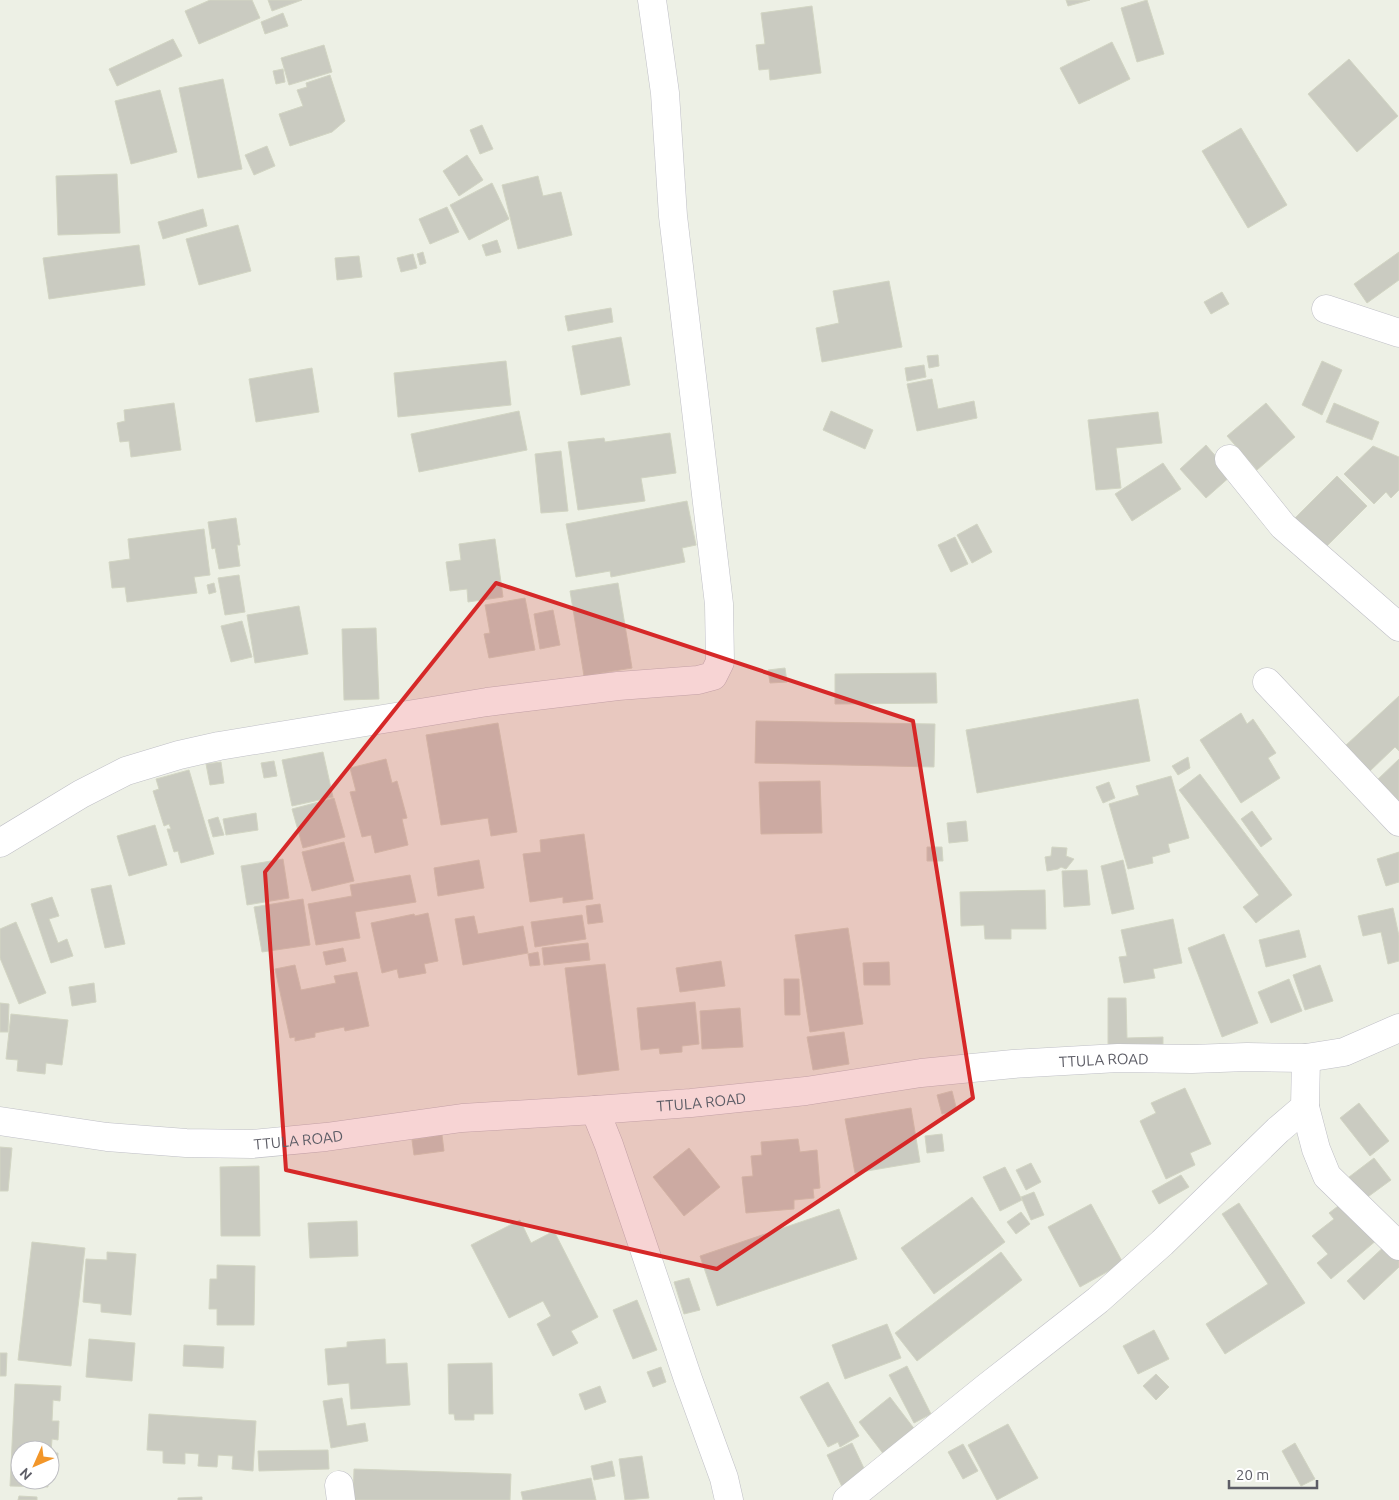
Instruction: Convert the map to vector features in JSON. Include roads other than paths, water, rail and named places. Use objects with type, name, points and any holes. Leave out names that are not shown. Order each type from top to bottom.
[{"type":"street","points":[[0,843],[81,794],[126,771],[220,746],[487,702],[618,686],[698,680],[712,676],[720,662],[719,604],[673,216],[665,94],[652,0]]},
{"type":"street","points":[[1326,309],[1399,333]]},
{"type":"street","points":[[1229,459],[1283,526],[1399,627]]},
{"type":"street","points":[[1267,682],[1399,822]]},
{"type":"street","name":"TTULA ROAD","points":[[0,1121],[107,1137],[186,1143],[252,1144],[326,1138],[462,1118],[691,1103],[806,1091],[921,1073],[1014,1064],[1118,1058],[1306,1058],[1344,1052],[1399,1028]]},
{"type":"street","points":[[1306,1058],[1305,1107],[1316,1149],[1327,1176],[1399,1246]]},
{"type":"street","points":[[847,1500],[1098,1300],[1162,1243],[1278,1130],[1305,1107]]},
{"type":"street","points":[[595,1110],[609,1145],[724,1478],[728,1500]]}]
